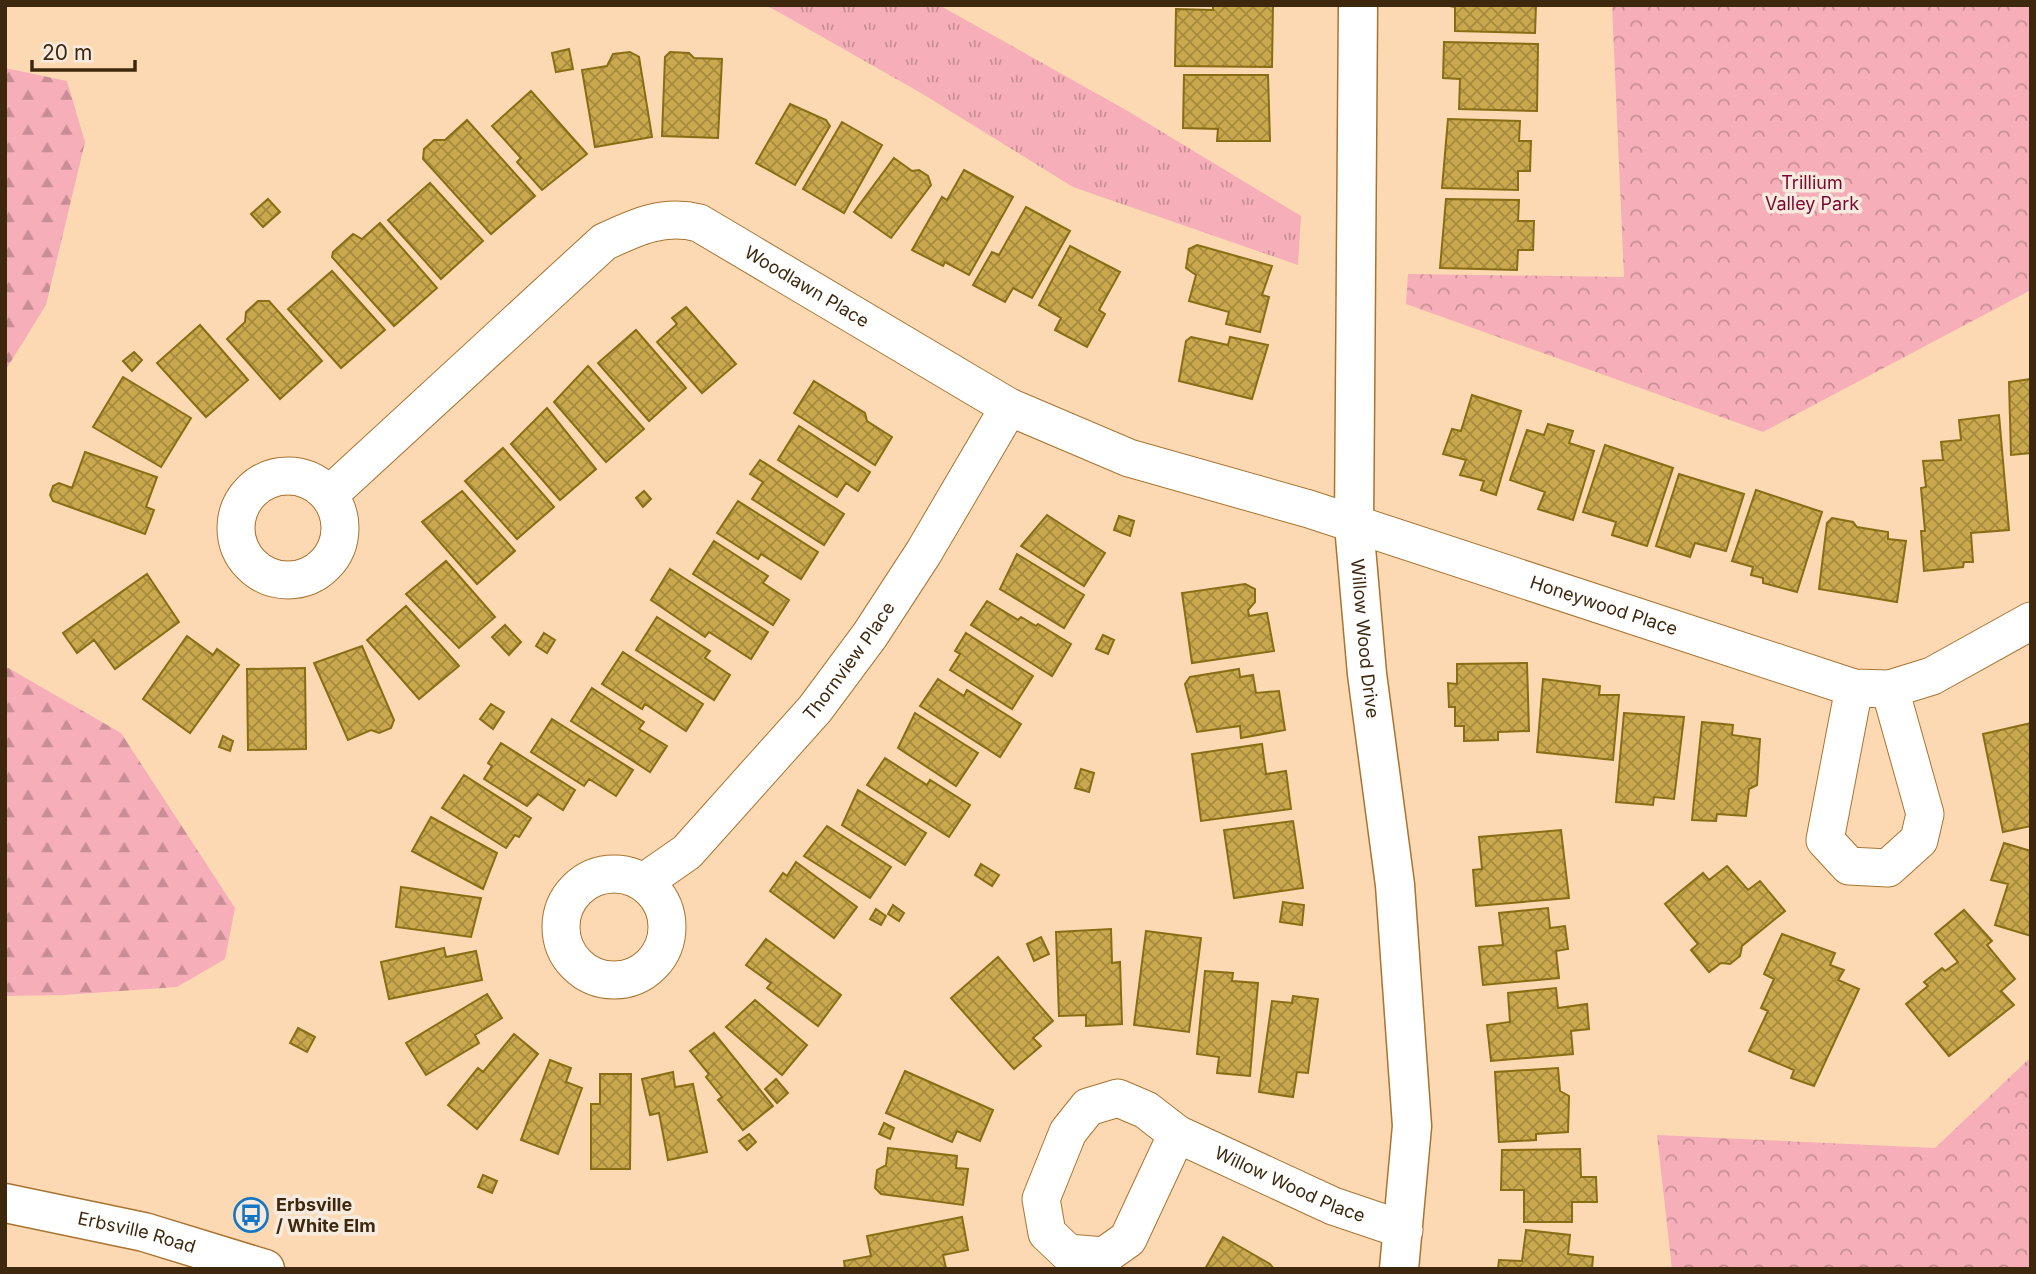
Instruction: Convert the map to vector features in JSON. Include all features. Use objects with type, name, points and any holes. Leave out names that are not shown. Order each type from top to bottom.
[{"type":"street","name":"Willow Wood Drive","points":[[1358,5],[1354,525],[1367,674],[1395,885],[1412,1126],[1399,1269]]},
{"type":"street","name":"Woodlawn Place","points":[[329,495],[604,242],[643,223],[679,218],[699,223],[1009,407],[1129,458],[1289,503],[1354,525]]},
{"type":"street","name":"Thornview Place","points":[[644,882],[687,852],[815,709],[870,635],[918,562],[1009,407]]},
{"type":"street","name":"Honeywood Place","points":[[1354,525],[1854,688],[1890,689],[1933,676],[2031,621]]},
{"type":"street","points":[[1854,688],[1825,840],[1849,866],[1888,868],[1919,840],[1925,814],[1890,689]]},
{"type":"street","name":"Willow Wood Place","points":[[1177,1134],[1334,1206],[1404,1230]]},
{"type":"street","name":"Erbsville Road","points":[[5,1203],[144,1232],[227,1263],[265,1269]]},
{"type":"green space","points":[[766,5],[939,5],[1126,110],[1301,216],[1298,265],[1073,187],[921,93]]},
{"type":"green space","name":"Trillium Valley Park","points":[[1612,5],[2031,5],[2031,290],[1763,432],[1406,304],[1408,274],[1624,277]]},
{"type":"green space","points":[[5,68],[67,81],[85,142],[46,305],[5,371]]},
{"type":"green space","points":[[5,666],[121,733],[235,908],[225,959],[177,987],[5,996]]},
{"type":"green space","points":[[2031,1057],[2031,1269],[1672,1269],[1657,1135],[1935,1148]]},
{"type":"building","points":[[1213,5],[1273,5],[1272,67],[1175,66],[1176,9],[1213,10]]},
{"type":"building","points":[[1444,5],[1536,5],[1535,33],[1455,31],[1455,7]]},
{"type":"building","points":[[1444,42],[1538,44],[1537,111],[1459,109],[1460,79],[1443,78]]},
{"type":"building","points":[[569,49],[573,69],[556,72],[552,53]]},
{"type":"building","points":[[630,52],[639,57],[652,137],[595,147],[582,70],[607,66],[613,54]]},
{"type":"building","points":[[670,52],[689,53],[694,58],[722,59],[718,138],[662,136],[665,57]]},
{"type":"building","points":[[1184,75],[1268,75],[1270,141],[1217,141],[1218,129],[1183,128]]},
{"type":"building","points":[[531,91],[587,154],[542,190],[517,162],[521,158],[492,126]]},
{"type":"building","points":[[790,104],[826,120],[830,126],[795,185],[756,163]]},
{"type":"building","points":[[1448,119],[1520,121],[1519,141],[1531,141],[1530,171],[1518,171],[1518,190],[1442,188]]},
{"type":"building","points":[[467,120],[535,196],[491,234],[423,159],[424,149],[434,140],[445,140]]},
{"type":"building","points":[[842,122],[882,145],[844,213],[803,189]]},
{"type":"building","points":[[894,158],[912,171],[919,170],[928,176],[931,185],[891,238],[854,212]]},
{"type":"building","points":[[964,170],[1013,197],[969,275],[945,262],[943,266],[912,250],[942,197],[947,200]]},
{"type":"building","points":[[430,183],[483,241],[441,279],[388,220]]},
{"type":"building","points":[[268,199],[280,212],[263,227],[251,214]]},
{"type":"building","points":[[1446,199],[1519,200],[1518,221],[1534,221],[1533,250],[1518,250],[1517,270],[1440,268]]},
{"type":"building","points":[[1026,207],[1070,231],[1032,298],[1013,288],[1005,302],[973,285],[992,252],[999,255]]},
{"type":"building","points":[[380,223],[437,288],[394,326],[332,257],[333,252],[353,234],[362,239]]},
{"type":"building","points":[[1197,245],[1272,266],[1262,295],[1269,297],[1260,332],[1226,324],[1229,312],[1189,301],[1196,275],[1186,268],[1189,249]]},
{"type":"building","points":[[1070,246],[1120,272],[1099,310],[1105,314],[1087,347],[1055,330],[1061,318],[1039,305]]},
{"type":"building","points":[[332,271],[385,330],[341,368],[288,309]]},
{"type":"building","points":[[258,301],[269,301],[322,361],[280,399],[227,339],[245,322],[246,312]]},
{"type":"building","points":[[686,307],[736,364],[702,393],[657,342],[677,324],[672,318]]},
{"type":"building","points":[[200,325],[248,380],[206,417],[157,363]]},
{"type":"building","points":[[636,330],[686,388],[649,421],[598,363]]},
{"type":"building","points":[[1191,337],[1228,345],[1230,337],[1268,345],[1252,399],[1179,381],[1186,341]]},
{"type":"building","points":[[134,352],[142,360],[132,371],[123,361]]},
{"type":"building","points":[[588,366],[644,429],[606,462],[554,402]]},
{"type":"building","points":[[123,377],[191,418],[161,467],[93,427]]},
{"type":"building","points":[[2031,379],[2031,453],[2011,455],[2009,382]]},
{"type":"building","points":[[814,381],[865,413],[867,421],[892,437],[875,465],[794,413]]},
{"type":"building","points":[[1472,395],[1521,411],[1496,495],[1481,490],[1484,481],[1460,475],[1466,460],[1443,454],[1452,429],[1461,431]]},
{"type":"building","points":[[547,408],[596,469],[560,500],[511,444]]},
{"type":"building","points":[[1999,415],[2009,530],[1971,533],[1973,562],[1964,562],[1963,567],[1924,571],[1921,531],[1925,531],[1921,488],[1926,487],[1923,461],[1943,460],[1941,442],[1961,440],[1959,420]]},
{"type":"building","points":[[1548,424],[1573,431],[1569,443],[1594,451],[1573,520],[1538,509],[1545,492],[1510,480],[1527,430],[1544,435]]},
{"type":"building","points":[[799,426],[870,472],[858,491],[846,483],[837,497],[778,460]]},
{"type":"building","points":[[1605,445],[1673,468],[1647,546],[1612,535],[1616,522],[1583,512]]},
{"type":"building","points":[[503,448],[554,507],[517,539],[465,481]]},
{"type":"building","points":[[85,452],[157,477],[146,507],[154,510],[145,534],[53,501],[50,495],[53,486],[59,483],[72,488]]},
{"type":"building","points":[[760,460],[844,514],[824,545],[752,499],[763,482],[750,474]]},
{"type":"building","points":[[1679,474],[1744,494],[1726,551],[1695,543],[1690,557],[1656,546]]},
{"type":"building","points":[[1756,490],[1822,512],[1797,592],[1763,583],[1763,578],[1751,575],[1753,567],[1732,561]]},
{"type":"building","points":[[462,491],[515,551],[477,584],[422,522]]},
{"type":"building","points":[[644,491],[651,499],[643,507],[636,498]]},
{"type":"building","points":[[738,501],[818,552],[801,579],[761,554],[758,559],[717,533]]},
{"type":"building","points":[[1047,515],[1105,553],[1084,586],[1021,546]]},
{"type":"building","points":[[1119,516],[1134,521],[1130,536],[1114,530]]},
{"type":"building","points":[[1832,518],[1853,522],[1857,527],[1888,532],[1888,539],[1906,541],[1897,602],[1819,589],[1827,523]]},
{"type":"building","points":[[714,541],[768,576],[763,583],[789,600],[773,625],[693,574]]},
{"type":"building","points":[[1017,554],[1084,595],[1064,628],[1000,589]]},
{"type":"building","points":[[446,561],[495,617],[459,648],[406,594]]},
{"type":"building","points":[[670,569],[768,632],[751,659],[709,632],[705,637],[651,600]]},
{"type":"building","points":[[147,574],[179,622],[115,669],[94,640],[77,653],[63,633]]},
{"type":"building","points":[[1245,584],[1255,589],[1255,602],[1248,610],[1249,616],[1267,613],[1274,651],[1192,663],[1182,593]]},
{"type":"building","points":[[987,601],[1018,620],[1021,617],[1036,626],[1038,624],[1071,644],[1052,676],[971,625]]},
{"type":"building","points":[[406,606],[459,666],[419,699],[367,640]]},
{"type":"building","points":[[657,617],[710,651],[705,658],[730,675],[714,700],[636,650]]},
{"type":"building","points":[[505,625],[521,642],[509,655],[492,637]]},
{"type":"building","points":[[544,633],[555,640],[547,653],[536,646]]},
{"type":"building","points":[[966,633],[1033,676],[1012,709],[950,670],[960,654],[955,651]]},
{"type":"building","points":[[1103,635],[1114,640],[1108,654],[1096,649]]},
{"type":"building","points":[[187,636],[213,655],[217,649],[239,665],[190,733],[143,699]]},
{"type":"building","points":[[362,646],[394,720],[391,728],[379,733],[371,730],[348,740],[314,663]]},
{"type":"building","points":[[623,652],[703,704],[686,731],[645,704],[642,709],[602,684]]},
{"type":"building","points":[[1527,663],[1529,731],[1498,732],[1498,740],[1464,741],[1464,726],[1455,726],[1455,707],[1449,707],[1448,683],[1457,684],[1457,664]]},
{"type":"building","points":[[305,668],[306,749],[248,750],[247,669]]},
{"type":"building","points":[[1239,669],[1240,677],[1253,675],[1256,693],[1279,691],[1285,730],[1241,738],[1240,726],[1197,732],[1185,684],[1190,677]]},
{"type":"building","points":[[938,679],[964,696],[967,690],[1021,724],[1000,757],[920,706]]},
{"type":"building","points":[[1543,679],[1600,686],[1599,695],[1619,695],[1613,760],[1537,752]]},
{"type":"building","points":[[592,688],[644,722],[639,729],[667,746],[650,772],[571,721]]},
{"type":"building","points":[[491,704],[504,712],[493,729],[480,719]]},
{"type":"building","points":[[915,713],[978,753],[956,786],[898,748]]},
{"type":"building","points":[[1624,713],[1684,717],[1674,799],[1654,797],[1653,805],[1616,802]]},
{"type":"building","points":[[552,719],[633,770],[616,796],[589,779],[584,786],[531,752]]},
{"type":"building","points":[[1702,722],[1733,725],[1732,735],[1760,739],[1757,785],[1749,789],[1746,816],[1717,814],[1716,821],[1692,820]]},
{"type":"building","points":[[2031,723],[2031,826],[2003,832],[1983,734]]},
{"type":"building","points":[[223,736],[233,741],[230,751],[219,747]]},
{"type":"building","points":[[501,743],[575,790],[563,810],[538,794],[527,806],[484,779],[492,766],[488,763]]},
{"type":"building","points":[[1262,744],[1266,774],[1286,771],[1291,809],[1201,821],[1192,754]]},
{"type":"building","points":[[885,758],[927,785],[930,780],[970,805],[949,837],[867,785]]},
{"type":"building","points":[[1081,769],[1094,773],[1089,792],[1075,788]]},
{"type":"building","points":[[464,775],[531,818],[519,837],[515,835],[506,848],[442,808]]},
{"type":"building","points":[[858,790],[926,833],[905,865],[842,825]]},
{"type":"building","points":[[431,817],[497,853],[483,889],[412,851]]},
{"type":"building","points":[[1293,821],[1303,888],[1234,898],[1224,830]]},
{"type":"building","points":[[827,826],[891,867],[870,898],[804,856]]},
{"type":"building","points":[[1561,830],[1569,898],[1476,906],[1473,870],[1482,869],[1479,837]]},
{"type":"building","points":[[2004,843],[2031,851],[2031,936],[1995,925],[2008,884],[1991,880]]},
{"type":"building","points":[[796,862],[857,907],[834,938],[770,891],[783,873],[787,876]]},
{"type":"building","points":[[981,864],[999,875],[992,886],[975,875]]},
{"type":"building","points":[[1727,866],[1748,890],[1760,881],[1785,911],[1742,946],[1740,956],[1730,964],[1721,963],[1709,972],[1691,950],[1698,944],[1665,904],[1703,873],[1709,880]]},
{"type":"building","points":[[401,887],[481,898],[471,937],[396,927]]},
{"type":"building","points":[[1283,902],[1304,905],[1302,925],[1280,922]]},
{"type":"building","points":[[893,905],[904,913],[899,921],[888,914]]},
{"type":"building","points":[[1548,908],[1550,928],[1565,926],[1568,949],[1556,951],[1559,978],[1483,985],[1479,947],[1503,945],[1499,913]]},
{"type":"building","points":[[876,909],[886,916],[881,925],[870,919]]},
{"type":"building","points":[[1964,910],[1992,941],[1987,945],[2015,979],[2001,991],[2014,1005],[1949,1056],[1906,1004],[1928,986],[1924,982],[1942,968],[1945,971],[1958,962],[1935,934]]},
{"type":"building","points":[[1111,929],[1112,963],[1120,962],[1122,1024],[1086,1026],[1086,1015],[1059,1016],[1056,932]]},
{"type":"building","points":[[1146,931],[1201,938],[1189,1032],[1134,1025]]},
{"type":"building","points":[[1782,934],[1835,953],[1830,965],[1844,970],[1838,980],[1859,989],[1814,1086],[1791,1078],[1794,1070],[1749,1051],[1768,1011],[1761,1008],[1774,979],[1764,974]]},
{"type":"building","points":[[1041,937],[1049,954],[1034,961],[1027,944]]},
{"type":"building","points":[[766,939],[841,995],[818,1026],[767,988],[771,983],[746,965]]},
{"type":"building","points":[[444,948],[446,957],[476,951],[482,980],[389,999],[381,962]]},
{"type":"building","points":[[998,957],[1053,1021],[1033,1038],[1041,1046],[1014,1069],[951,998]]},
{"type":"building","points":[[1205,971],[1233,973],[1232,981],[1258,983],[1250,1076],[1217,1073],[1219,1057],[1197,1054]]},
{"type":"building","points":[[1556,988],[1558,1008],[1587,1004],[1589,1029],[1571,1031],[1573,1054],[1491,1061],[1487,1025],[1510,1022],[1508,993]]},
{"type":"building","points":[[487,994],[502,1018],[475,1035],[479,1043],[426,1075],[406,1043]]},
{"type":"building","points":[[1293,996],[1318,999],[1308,1073],[1297,1072],[1293,1097],[1259,1092],[1272,1001],[1292,1003]]},
{"type":"building","points":[[755,1000],[807,1045],[782,1075],[726,1027]]},
{"type":"building","points":[[298,1028],[315,1037],[307,1052],[290,1043]]},
{"type":"building","points":[[714,1033],[773,1106],[743,1130],[718,1100],[722,1097],[706,1077],[709,1074],[690,1051]]},
{"type":"building","points":[[514,1034],[538,1054],[477,1129],[448,1105],[478,1068],[483,1072]]},
{"type":"building","points":[[550,1060],[571,1068],[566,1082],[582,1088],[558,1154],[521,1140]]},
{"type":"building","points":[[1558,1068],[1560,1091],[1569,1096],[1568,1132],[1536,1134],[1536,1140],[1499,1142],[1495,1072]]},
{"type":"building","points":[[905,1071],[993,1110],[980,1141],[957,1131],[952,1142],[886,1113]]},
{"type":"building","points":[[673,1072],[675,1087],[693,1084],[707,1152],[668,1160],[659,1113],[650,1115],[642,1079]]},
{"type":"building","points":[[600,1074],[631,1074],[630,1169],[591,1169],[591,1104],[600,1104]]},
{"type":"building","points":[[776,1079],[788,1093],[777,1103],[765,1089]]},
{"type":"building","points":[[884,1123],[894,1128],[890,1139],[879,1134]]},
{"type":"building","points":[[749,1134],[756,1142],[747,1150],[739,1141]]},
{"type":"building","points":[[888,1148],[957,1156],[956,1168],[968,1169],[963,1205],[881,1194],[875,1188],[877,1170],[886,1165]]},
{"type":"building","points":[[1580,1149],[1581,1177],[1596,1177],[1597,1202],[1572,1202],[1572,1222],[1524,1222],[1524,1190],[1501,1190],[1502,1150]]},
{"type":"building","points":[[483,1175],[497,1181],[492,1193],[478,1187]]},
{"type":"building","points":[[962,1217],[968,1250],[943,1255],[946,1268],[845,1269],[844,1261],[871,1256],[867,1236]]},
{"type":"building","points":[[1526,1230],[1570,1235],[1568,1254],[1593,1257],[1592,1269],[1498,1269],[1499,1260],[1522,1261]]},
{"type":"building","points":[[1223,1237],[1270,1264],[1274,1269],[1205,1269]]},
{"type":"place","name":"Erbsville / White Elm","points":[[251,1215]]}]
